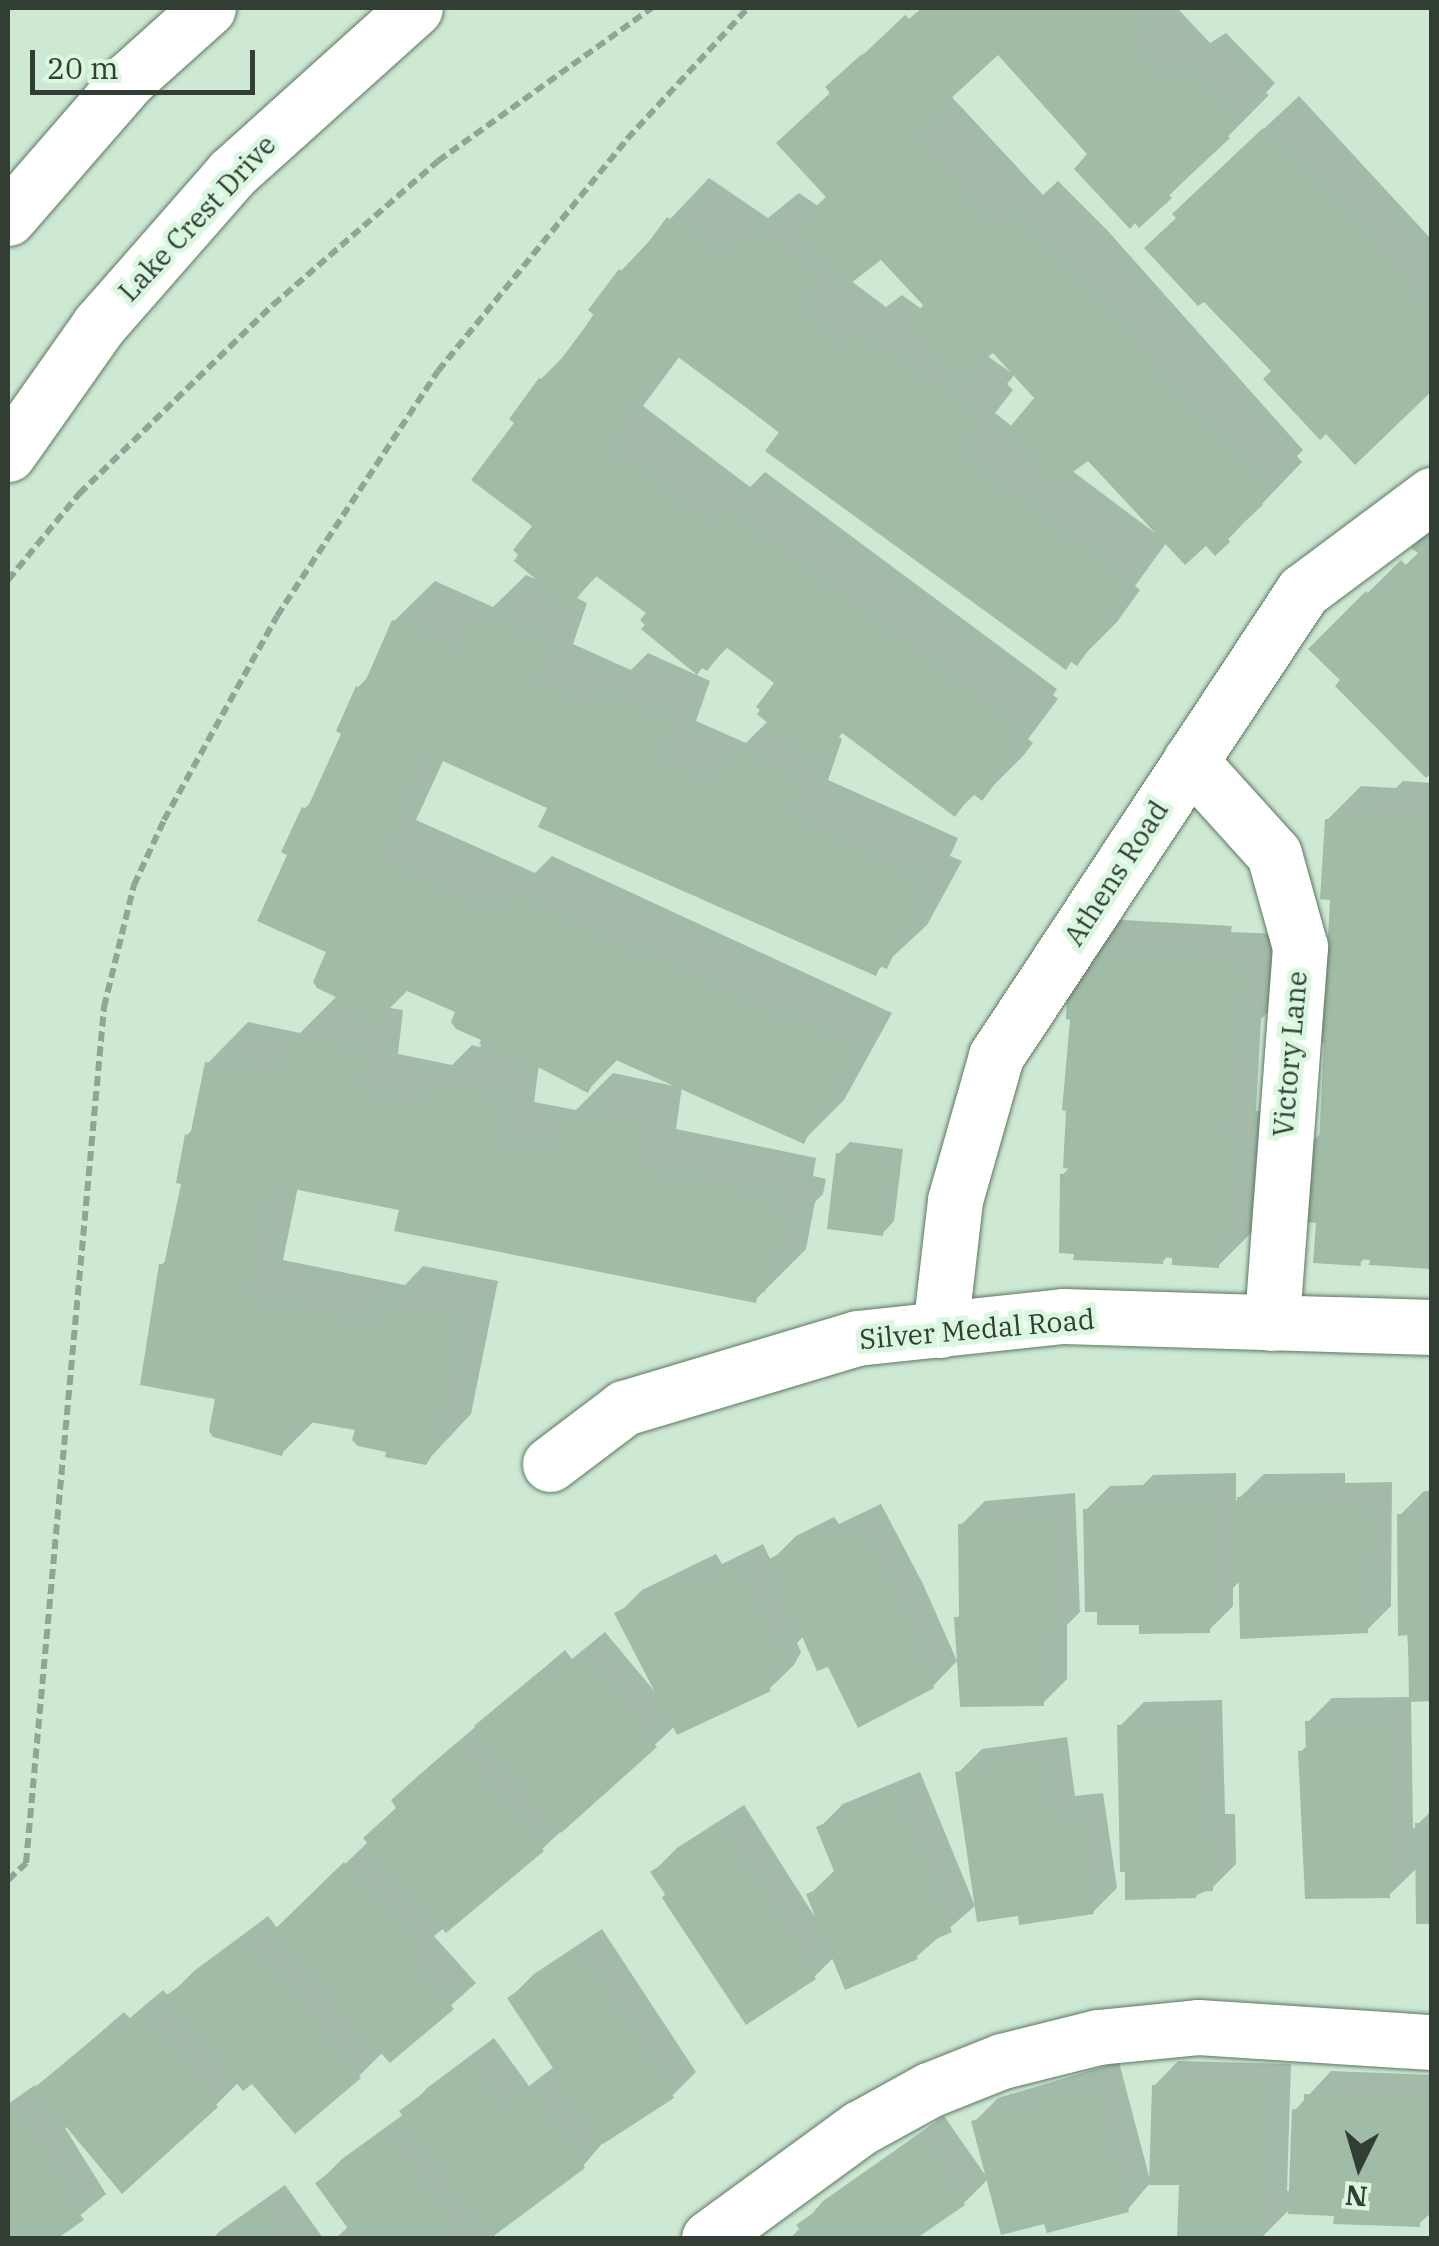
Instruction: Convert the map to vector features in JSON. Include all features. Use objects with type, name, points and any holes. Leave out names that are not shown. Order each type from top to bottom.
[{"type":"street","points":[[8,218],[129,79],[208,8]]},
{"type":"street","name":"Lake Crest Drive","points":[[8,454],[99,325],[232,173],[415,8]]},
{"type":"street","name":"Athens Road","points":[[940,1330],[955,1200],[996,1056],[1304,591],[1432,495]]},
{"type":"street","name":"Victory Lane","points":[[1190,761],[1274,854],[1300,947],[1272,1323]]},
{"type":"street","name":"Silver Medal Road","points":[[550,1464],[624,1408],[857,1338],[1063,1316],[1432,1326]]},
{"type":"street","points":[[709,2238],[860,2128],[929,2090],[1002,2062],[1098,2037],[1198,2027],[1432,2042]]},
{"type":"path","points":[[8,580],[79,494],[274,306],[438,161],[652,8]]},
{"type":"path","points":[[8,1880],[26,1864],[104,1006],[134,885],[164,820],[277,616],[438,371],[627,138],[748,8]]},
{"type":"building","points":[[922,8],[1150,8],[1143,15],[1146,19],[1126,37],[1168,82],[1184,72],[1236,126],[1227,135],[1230,138],[1169,195],[1172,198],[1139,228],[1135,223],[1130,229],[1074,169],[1087,154],[998,55],[910,136],[1001,234],[1016,220],[1067,271],[1264,492],[1258,498],[1263,505],[1227,538],[1230,542],[1215,556],[1206,546],[1185,565],[1088,461],[1056,484],[1010,427],[1034,398],[993,353],[961,378],[912,321],[923,305],[881,260],[847,286],[801,228],[806,223],[802,219],[826,197],[776,143],[830,93],[825,87],[862,54],[867,58]]},
{"type":"building","points":[[1263,128],[1411,289],[1404,295],[1409,300],[1415,293],[1432,310],[1432,391],[1355,465],[1326,434],[1320,440],[1263,379],[1271,371],[1204,302],[1198,306],[1144,248],[1176,218],[1172,214]]},
{"type":"building","points":[[667,217],[729,259],[746,237],[750,241],[756,233],[816,273],[809,283],[813,286],[795,310],[844,347],[860,334],[975,417],[968,426],[974,432],[956,455],[1128,584],[1096,628],[1101,632],[1077,666],[1071,662],[1066,670],[765,451],[779,432],[674,354],[604,448],[709,528],[723,511],[1018,731],[1014,737],[1019,741],[989,781],[994,785],[982,801],[972,793],[955,817],[841,732],[823,757],[819,754],[813,761],[757,714],[760,710],[756,707],[774,683],[726,647],[707,671],[702,668],[697,675],[641,629],[645,625],[640,620],[646,613],[596,576],[569,607],[514,561],[518,555],[513,550],[532,526],[471,480],[514,423],[509,419],[539,378],[545,381],[594,315],[588,310],[619,269],[625,274]]},
{"type":"building","points":[[1432,527],[1432,772],[1426,778],[1335,686],[1340,680],[1308,649],[1366,591],[1372,598],[1418,553],[1411,548]]},
{"type":"building","points":[[483,614],[548,644],[534,685],[591,711],[605,692],[671,722],[657,762],[713,787],[725,761],[730,762],[736,750],[803,780],[789,821],[919,879],[911,897],[924,902],[916,919],[911,916],[887,969],[880,966],[876,976],[538,827],[547,808],[425,753],[377,862],[500,916],[509,896],[847,1048],[853,1055],[835,1094],[828,1091],[804,1144],[607,1056],[588,1093],[522,1059],[521,1063],[479,1044],[481,1040],[456,1029],[451,1022],[455,1012],[398,987],[379,1022],[340,1005],[342,1000],[317,988],[313,982],[326,952],[257,921],[287,855],[281,852],[302,807],[307,809],[341,734],[336,731],[356,686],[362,689],[392,620],[460,651],[472,624],[477,627]]},
{"type":"building","points":[[1366,814],[1432,818],[1432,1269],[1369,1265],[1370,1260],[1360,1259],[1361,1266],[1313,1263],[1316,1223],[1304,1222],[1309,1141],[1319,1142],[1324,1043],[1314,1042],[1317,998],[1325,998],[1330,900],[1320,899],[1325,819],[1366,822]]},
{"type":"building","points":[[1068,952],[1199,958],[1199,965],[1242,967],[1238,1046],[1229,1045],[1223,1143],[1235,1143],[1231,1225],[1220,1224],[1219,1268],[1172,1265],[1172,1258],[1164,1257],[1163,1264],[1073,1260],[1074,1254],[1059,1253],[1060,1174],[1070,1174],[1071,1169],[1063,1168],[1066,1111],[1062,1110],[1070,1020],[1066,1019]]},
{"type":"building","points":[[292,1037],[363,1051],[358,1094],[419,1107],[429,1085],[501,1100],[495,1142],[556,1154],[569,1112],[642,1128],[636,1170],[777,1198],[773,1217],[787,1219],[783,1237],[777,1237],[765,1292],[758,1292],[756,1303],[394,1231],[399,1210],[268,1184],[244,1300],[376,1327],[380,1306],[459,1322],[431,1457],[426,1465],[385,1457],[386,1452],[358,1446],[352,1440],[355,1430],[293,1419],[282,1456],[213,1437],[209,1431],[215,1399],[140,1385],[159,1264],[164,1265],[181,1184],[176,1183],[185,1134],[190,1136],[205,1062],[279,1077]]},
{"type":"building","points":[[836,1153],[892,1161],[883,1236],[827,1229]]},
{"type":"building","points":[[1322,1496],[1322,1506],[1369,1505],[1368,1633],[1240,1639],[1237,1497]]},
{"type":"building","points":[[1213,1497],[1215,1610],[1210,1610],[1210,1633],[1139,1634],[1139,1625],[1097,1625],[1097,1612],[1085,1612],[1083,1509],[1127,1508],[1127,1498]]},
{"type":"building","points":[[1397,1514],[1432,1514],[1432,1701],[1409,1702],[1408,1635],[1398,1636]]},
{"type":"building","points":[[1052,1516],[1057,1638],[1043,1638],[1044,1706],[960,1707],[954,1617],[959,1617],[958,1524]]},
{"type":"building","points":[[856,1527],[900,1608],[934,1688],[858,1728],[828,1667],[817,1671],[769,1559],[810,1539],[814,1547]]},
{"type":"building","points":[[738,1567],[783,1661],[772,1666],[778,1678],[767,1683],[771,1691],[677,1735],[614,1613],[692,1576],[697,1587]]},
{"type":"building","points":[[579,1654],[657,1747],[561,1833],[474,1726],[539,1672],[547,1681]]},
{"type":"building","points":[[1388,1720],[1390,1898],[1305,1899],[1298,1751],[1306,1750],[1305,1721]]},
{"type":"building","points":[[1199,1723],[1202,1837],[1211,1837],[1213,1891],[1197,1892],[1196,1898],[1125,1900],[1125,1872],[1120,1872],[1117,1725]]},
{"type":"building","points":[[455,1744],[544,1851],[446,1933],[363,1838],[396,1808],[391,1800]]},
{"type":"building","points":[[1043,1760],[1052,1819],[1080,1815],[1094,1914],[1019,1925],[1018,1916],[977,1922],[955,1772]]},
{"type":"building","points":[[895,1794],[952,1932],[913,1949],[918,1959],[845,1990],[806,1894],[838,1881],[816,1827]]},
{"type":"building","points":[[1415,1823],[1432,1824],[1432,1924],[1416,1924]]},
{"type":"building","points":[[719,1828],[816,1979],[746,2025],[662,1898],[665,1894],[650,1872]]},
{"type":"building","points":[[344,1862],[421,1953],[411,1961],[454,2009],[390,2063],[336,2004],[339,2002],[276,1928]]},
{"type":"building","points":[[243,1939],[361,2078],[295,2134],[252,2084],[243,2091],[167,1995]]},
{"type":"building","points":[[577,1952],[674,2098],[603,2144],[507,1998]]},
{"type":"building","points":[[138,2012],[218,2107],[122,2194],[34,2088],[99,2034],[105,2041]]},
{"type":"building","points":[[468,2060],[503,2108],[527,2090],[585,2168],[492,2237],[399,2111]]},
{"type":"building","points":[[1095,2085],[1129,2212],[1047,2233],[1044,2224],[1001,2235],[971,2121]]},
{"type":"building","points":[[1152,2085],[1268,2087],[1263,2238],[1177,2237],[1179,2185],[1149,2185]]},
{"type":"building","points":[[1304,2094],[1424,2098],[1420,2227],[1333,2224],[1334,2216],[1288,2214],[1292,2109],[1304,2110]]},
{"type":"building","points":[[10,2107],[74,2198],[71,2202],[84,2220],[58,2238],[8,2238]]},
{"type":"building","points":[[384,2133],[461,2238],[337,2238],[349,2230],[315,2183]]},
{"type":"building","points":[[919,2138],[965,2205],[917,2238],[789,2238],[801,2230],[796,2225]]},
{"type":"building","points":[[260,2207],[282,2238],[216,2238]]}]
